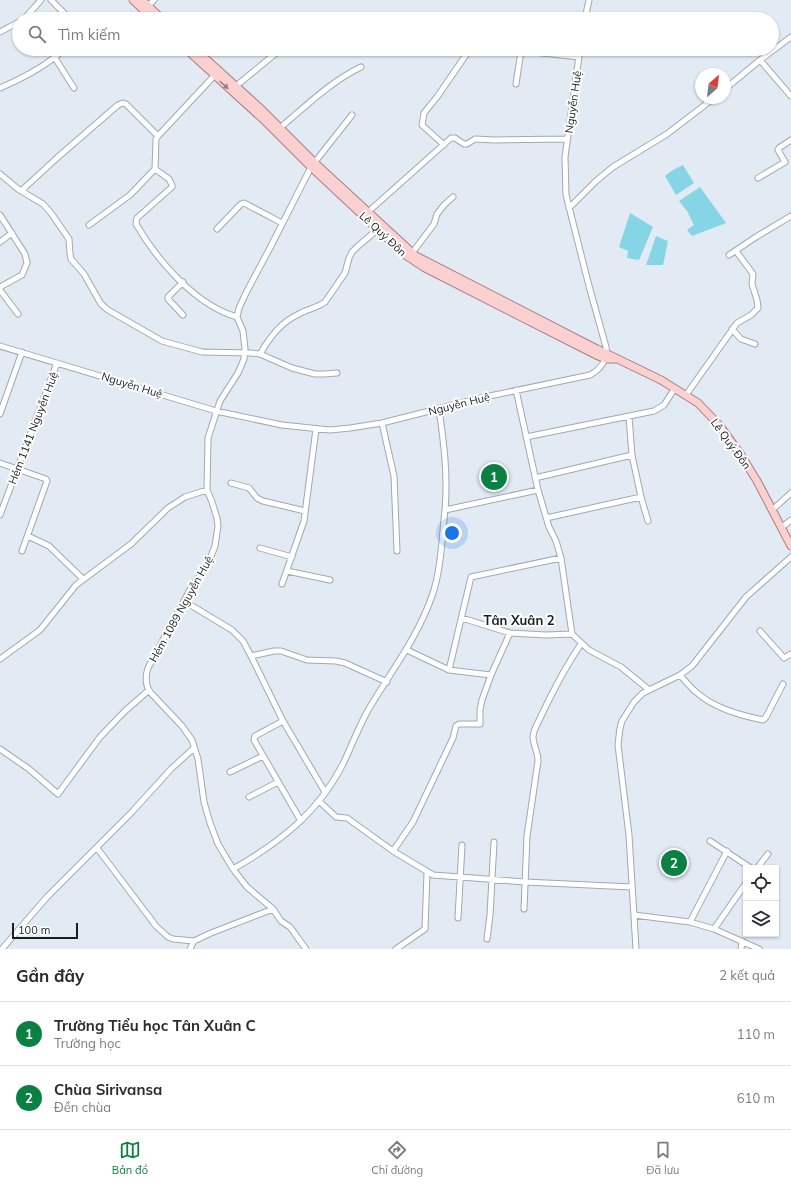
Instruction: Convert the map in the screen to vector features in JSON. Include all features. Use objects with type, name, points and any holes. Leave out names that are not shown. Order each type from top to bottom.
[{"type":"main road","points":[[132,0],[145,12]]},
{"type":"main road","points":[[142,0],[154,12]]},
{"type":"main road","name":"Lê Quý Đôn","points":[[193,56],[412,253],[475,290]]},
{"type":"main road","name":"Lê Quý Đôn","points":[[203,56],[280,128],[313,165],[412,260],[607,357],[619,360],[675,388],[706,410],[720,426],[757,481],[791,546]]},
{"type":"street","points":[[30,12],[41,0]]},
{"type":"street","points":[[51,0],[63,12]]},
{"type":"street","points":[[148,6],[154,0]]},
{"type":"street","points":[[586,12],[589,0]]},
{"type":"street","points":[[0,32],[12,26]]},
{"type":"street","points":[[779,46],[791,37]]},
{"type":"street","points":[[236,86],[272,56]]},
{"type":"street","points":[[444,145],[422,125],[424,113],[465,56]]},
{"type":"street","points":[[516,84],[520,56]]},
{"type":"street","points":[[569,56],[579,57]]},
{"type":"street","points":[[731,84],[765,56]]},
{"type":"street","name":"Nguyễn Huệ","points":[[0,346],[216,410],[262,421],[330,430],[382,423],[485,397],[590,375],[597,371],[607,357],[606,347],[566,195],[567,139],[579,57]]},
{"type":"street","points":[[0,88],[33,72],[55,58],[74,88]]},
{"type":"street","points":[[760,60],[791,96]]},
{"type":"street","points":[[280,128],[319,94],[345,75],[361,68]]},
{"type":"street","points":[[89,225],[126,198],[155,169],[156,139],[214,76]]},
{"type":"street","points":[[21,191],[53,161],[122,103],[126,104],[158,136]]},
{"type":"street","points":[[569,208],[596,181],[613,167],[667,134],[706,104]]},
{"type":"street","points":[[245,353],[243,331],[237,317],[246,291],[313,165],[352,115]]},
{"type":"street","points":[[368,212],[451,138],[454,138],[464,144],[467,144],[475,139],[567,139]]},
{"type":"street","points":[[758,178],[785,162],[778,150],[791,140]]},
{"type":"street","points":[[155,169],[169,179],[172,187],[137,218],[136,224],[160,259],[195,294],[230,315],[237,317]]},
{"type":"street","points":[[0,174],[21,191],[42,204],[51,213],[69,239],[70,257],[84,274],[104,307],[162,341],[202,352],[260,354],[302,371],[324,374],[337,373]]},
{"type":"street","points":[[412,253],[434,224],[437,214],[453,197]]},
{"type":"street","points":[[217,229],[241,204],[244,204],[282,224]]},
{"type":"street","points":[[0,214],[27,259],[26,267],[22,275],[0,287]]},
{"type":"street","points":[[729,255],[791,216]]},
{"type":"street","points":[[260,354],[268,340],[281,326],[298,314],[325,302],[345,272],[352,252],[378,229]]},
{"type":"street","points":[[0,242],[12,233]]},
{"type":"street","points":[[686,395],[737,323],[756,312],[758,305],[752,284],[753,274],[736,251]]},
{"type":"street","points":[[183,282],[168,297],[168,299],[183,315]]},
{"type":"street","points":[[0,290],[18,314]]},
{"type":"street","points":[[732,329],[741,339],[755,344]]},
{"type":"street","points":[[0,414],[22,352]]},
{"type":"street","name":"Hẻm 1089 Nguyễn Huệ","points":[[149,690],[146,677],[148,668],[191,588],[208,564],[215,546],[218,526],[217,518],[207,490],[208,438],[216,410],[224,392],[242,366],[245,353]]},
{"type":"street","name":"Hẻm 1141 Nguyễn Huệ","points":[[0,515],[57,363]]},
{"type":"street","points":[[526,436],[654,411],[664,406],[675,388]]},
{"type":"street","points":[[516,390],[538,490],[549,527],[556,541],[561,558],[572,634],[581,644],[592,652],[627,671],[648,689]]},
{"type":"street","points":[[233,869],[266,850],[292,830],[319,801],[342,765],[368,712],[407,650],[428,609],[436,580],[447,491],[446,462],[439,409]]},
{"type":"street","points":[[629,417],[632,455],[648,521]]},
{"type":"street","points":[[382,423],[394,476],[397,551]]},
{"type":"street","points":[[282,584],[302,529],[316,429]]},
{"type":"street","points":[[535,478],[632,455]]},
{"type":"street","points":[[0,463],[46,479],[47,481],[22,551]]},
{"type":"street","points":[[231,483],[249,488],[257,498],[263,501],[305,511]]},
{"type":"street","points":[[0,659],[40,630],[67,594],[83,579],[131,544],[177,502],[195,493],[207,490]]},
{"type":"street","points":[[445,510],[538,490]]},
{"type":"street","points":[[772,510],[791,493]]},
{"type":"street","points":[[546,518],[641,497]]},
{"type":"street","points":[[781,528],[791,520]]},
{"type":"street","points":[[28,536],[49,546],[83,579]]},
{"type":"street","points":[[260,548],[292,557]]},
{"type":"street","points":[[636,949],[629,835],[619,758],[618,736],[622,720],[637,698],[648,689],[680,675],[692,666],[702,656],[746,597],[791,557]]},
{"type":"street","points":[[449,670],[471,577],[561,558]]},
{"type":"street","points":[[287,572],[330,580]]},
{"type":"street","points":[[184,601],[238,635],[251,656],[283,721],[325,792]]},
{"type":"street","points":[[462,618],[510,633],[546,635],[572,634]]},
{"type":"street","points":[[760,631],[784,658],[791,654]]},
{"type":"street","points":[[393,851],[413,822],[450,743],[456,726],[458,724],[479,725],[481,723],[480,706],[491,675],[510,633]]},
{"type":"street","points":[[524,909],[526,836],[538,761],[538,752],[533,737],[557,683],[581,644]]},
{"type":"street","points":[[407,650],[449,670],[491,675]]},
{"type":"street","points":[[251,656],[281,651],[307,660],[336,661],[349,665],[387,682]]},
{"type":"street","points":[[680,675],[696,692],[715,704],[747,717],[763,720],[783,684]]},
{"type":"street","points":[[0,749],[29,769],[58,794],[110,726],[149,690],[182,726],[192,740],[198,759],[204,802],[210,823],[218,844],[233,869],[247,887],[273,909],[281,921],[290,927],[306,949]]},
{"type":"street","points":[[283,721],[254,737],[254,742],[301,821]]},
{"type":"street","points":[[2,949],[47,897],[143,801],[171,769],[194,748]]},
{"type":"street","points":[[230,772],[263,756]]},
{"type":"street","points":[[250,796],[278,782]]},
{"type":"street","points":[[319,801],[336,816],[347,818],[393,851],[427,873],[435,876],[632,887]]},
{"type":"street","points":[[710,841],[747,865]]},
{"type":"street","points":[[487,939],[493,880],[494,842]]},
{"type":"street","points":[[458,918],[462,845]]},
{"type":"street","points":[[97,848],[161,932],[173,939],[194,941],[273,909]]},
{"type":"street","points":[[690,922],[727,851]]},
{"type":"street","points":[[759,865],[768,854]]},
{"type":"street","points":[[396,949],[425,929],[427,873]]},
{"type":"street","points":[[714,930],[743,887]]},
{"type":"street","points":[[634,915],[690,922],[714,930],[759,949]]},
{"type":"street","points":[[190,949],[194,941]]},
{"type":"street","points":[[741,949],[742,941]]},
{"type":"water","points":[[683,165],[694,183],[676,195],[665,176]]},
{"type":"water","points":[[700,187],[726,223],[692,236],[687,230],[694,225],[687,211],[679,201]]},
{"type":"water","points":[[630,213],[653,227],[639,260],[627,258],[628,251],[619,247]]},
{"type":"water","points":[[656,236],[668,241],[663,265],[646,265]]},
{"type":"place","name":"Trường Tiểu học Tân Xuân C","points":[[494,477]]},
{"type":"place","name":"Chùa Sirivansa","points":[[674,863]]},
{"type":"district","name":"Tân Xuân 2","points":[[519,620]]}]
